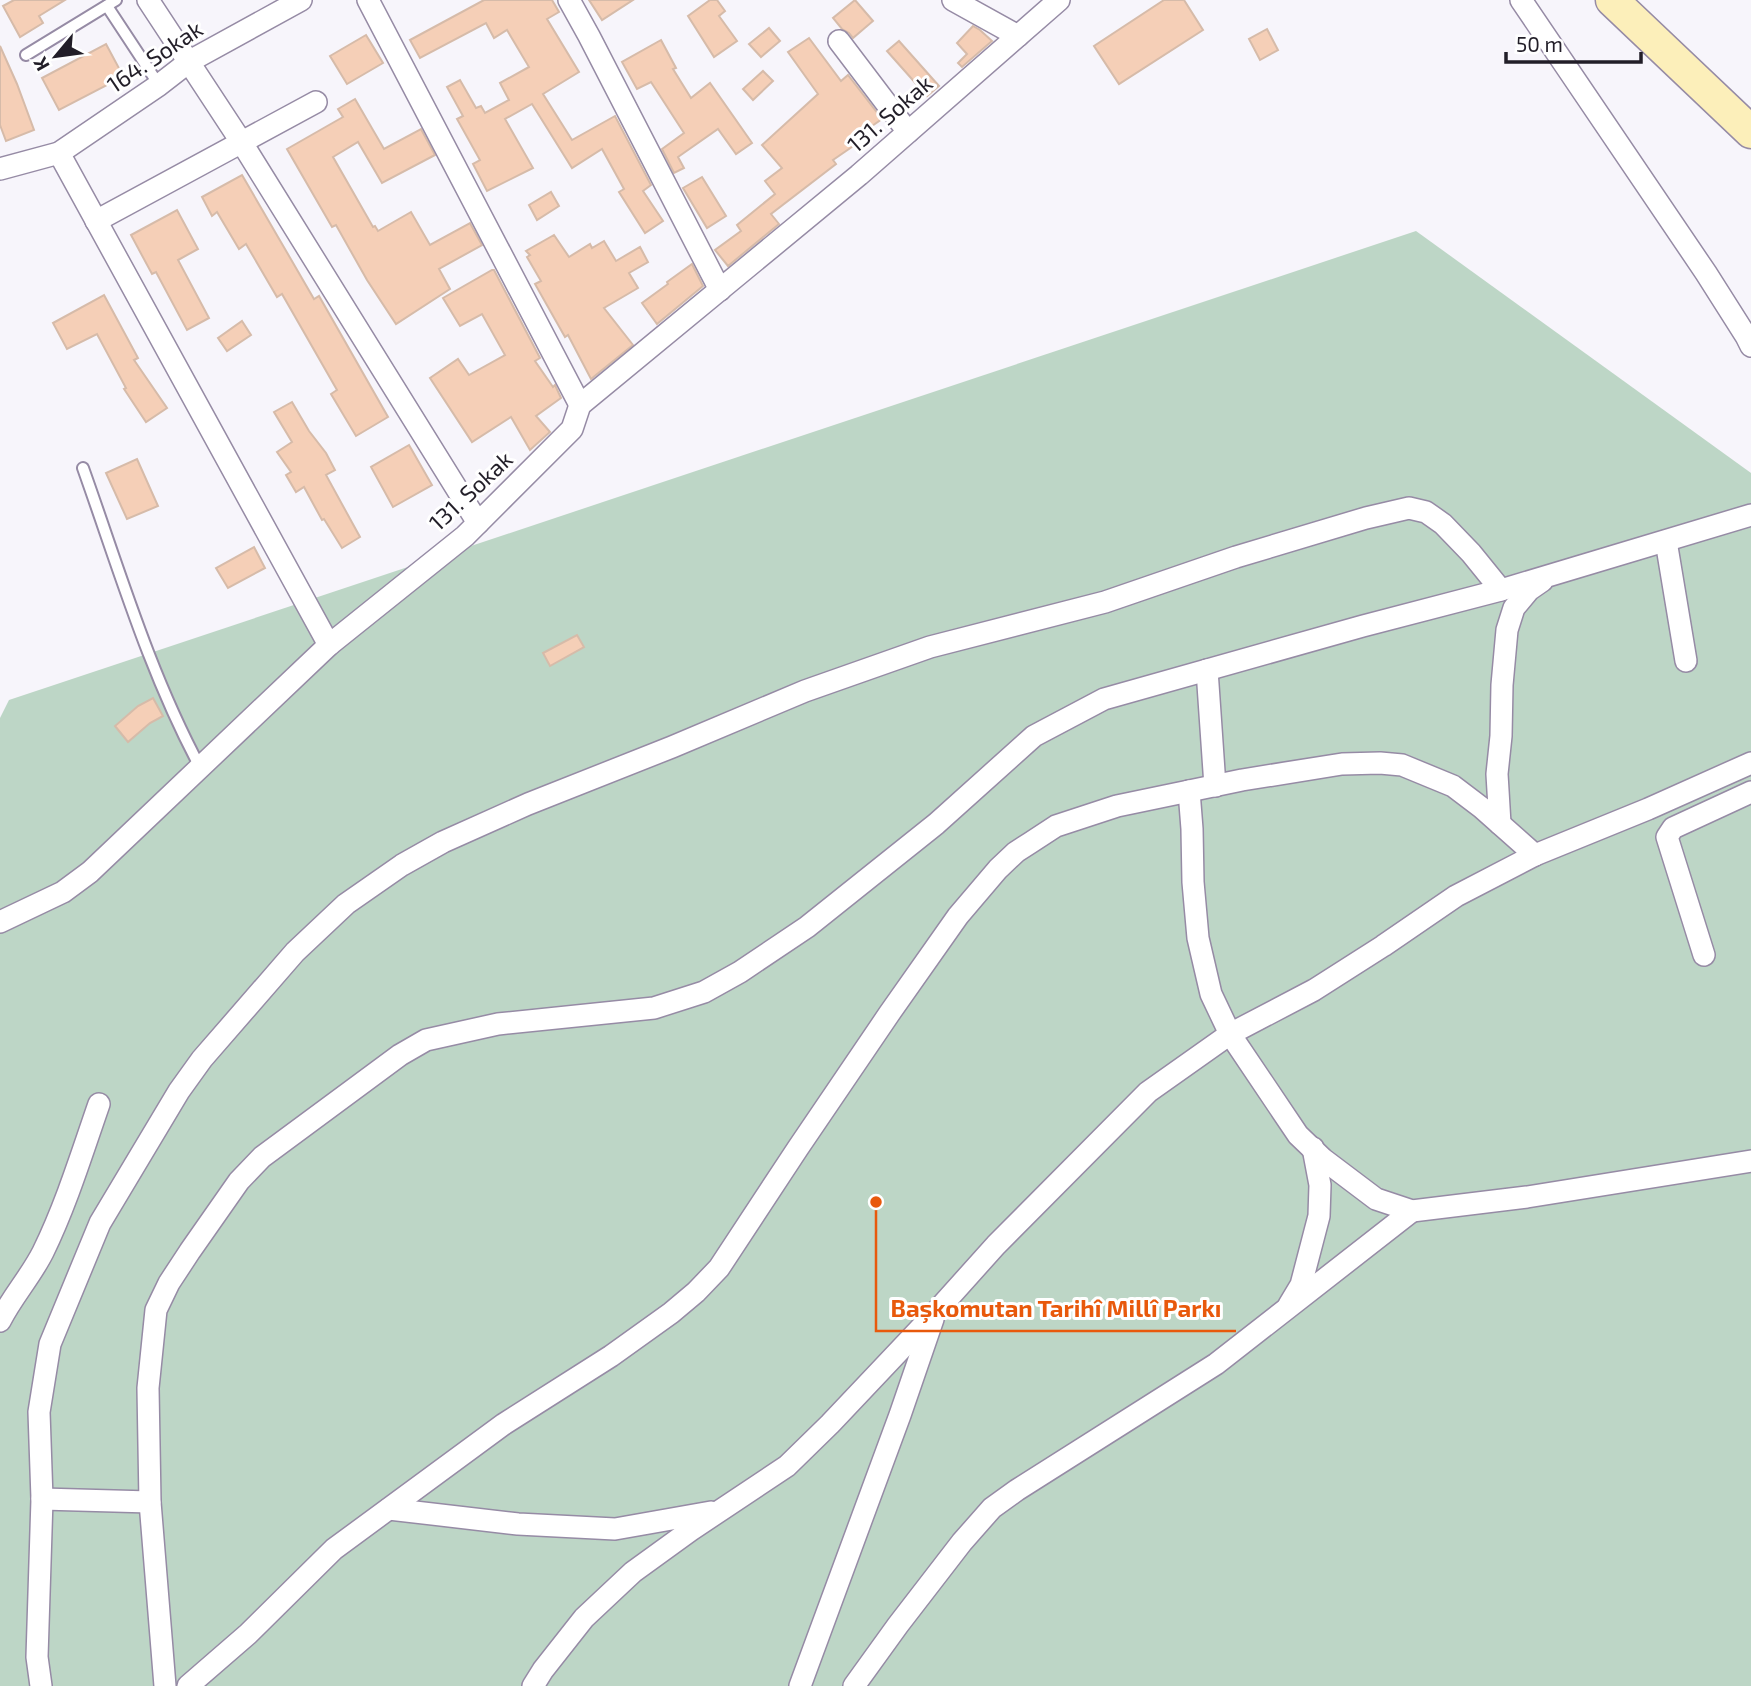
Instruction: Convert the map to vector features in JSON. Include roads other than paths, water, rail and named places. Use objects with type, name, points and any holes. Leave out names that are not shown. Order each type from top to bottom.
[{"type":"main road","points":[[1612,0],[1751,132]]},
{"type":"street","points":[[148,0],[242,143],[478,523]]},
{"type":"street","name":"164. Sokak","points":[[0,169],[59,153],[190,61],[301,0]]},
{"type":"street","points":[[368,0],[580,405]]},
{"type":"street","points":[[569,0],[720,290]]},
{"type":"street","points":[[953,0],[1018,36]]},
{"type":"street","name":"131. Sokak","points":[[0,922],[63,892],[90,872],[330,645],[465,536],[572,429],[580,405],[859,176],[1059,0]]},
{"type":"street","points":[[1521,0],[1706,272],[1751,346]]},
{"type":"street","points":[[839,41],[908,132]]},
{"type":"street","points":[[96,220],[316,102]]},
{"type":"street","points":[[59,153],[330,645]]},
{"type":"street","points":[[41,1686],[37,1657],[42,1499],[39,1412],[50,1344],[100,1223],[179,1091],[202,1059],[295,952],[346,904],[402,865],[443,842],[528,804],[817,687],[930,647],[1105,602],[1236,556],[1366,518],[1409,508],[1426,512],[1443,524],[1471,553],[1501,590]]},
{"type":"street","points":[[165,1686],[150,1502],[148,1388],[156,1310],[169,1283],[239,1181],[262,1157],[400,1055],[426,1040],[498,1024],[654,1008],[704,992],[740,972],[807,927],[936,824],[1034,736],[1104,699],[1501,590],[1751,515]]},
{"type":"street","points":[[1666,541],[1686,661]]},
{"type":"street","points":[[1500,824],[1497,774],[1507,630],[1514,608],[1529,590],[1552,575]]},
{"type":"street","points":[[1207,670],[1215,786]]},
{"type":"street","points":[[533,1686],[584,1618],[633,1572],[787,1466],[935,1313],[996,1245],[1148,1092],[1230,1034],[1314,990],[1455,896],[1535,855],[1648,809],[1751,762]]},
{"type":"street","points":[[188,1686],[248,1634],[334,1549],[504,1424],[611,1356],[696,1292],[719,1268],[843,1081],[950,927],[998,869],[1016,852],[1056,826],[1117,806],[1189,791],[1342,764],[1380,763],[1402,765],[1453,786],[1482,807],[1535,855]]},
{"type":"street","points":[[1189,791],[1198,938],[1211,994],[1230,1034],[1298,1135],[1323,1159],[1376,1199],[1412,1211],[1527,1197],[1751,1161]]},
{"type":"street","points":[[1704,955],[1667,836],[1673,828],[1751,792]]},
{"type":"street","points":[[0,1321],[42,1255],[99,1104]]},
{"type":"street","points":[[1286,1310],[1301,1285],[1319,1216],[1320,1185],[1313,1148]]},
{"type":"street","points":[[854,1686],[954,1552],[992,1508],[1216,1364],[1412,1211]]},
{"type":"street","points":[[800,1686],[935,1313]]},
{"type":"street","points":[[42,1499],[150,1502]]},
{"type":"street","points":[[389,1509],[518,1524],[615,1529],[720,1510]]},
{"type":"lane","points":[[26,55],[111,3],[159,85]]},
{"type":"lane","points":[[83,468],[150,661],[200,767]]},
{"type":"place","name":"Başkomutan Tarihî Millî Parkı","points":[[876,1202]]}]
